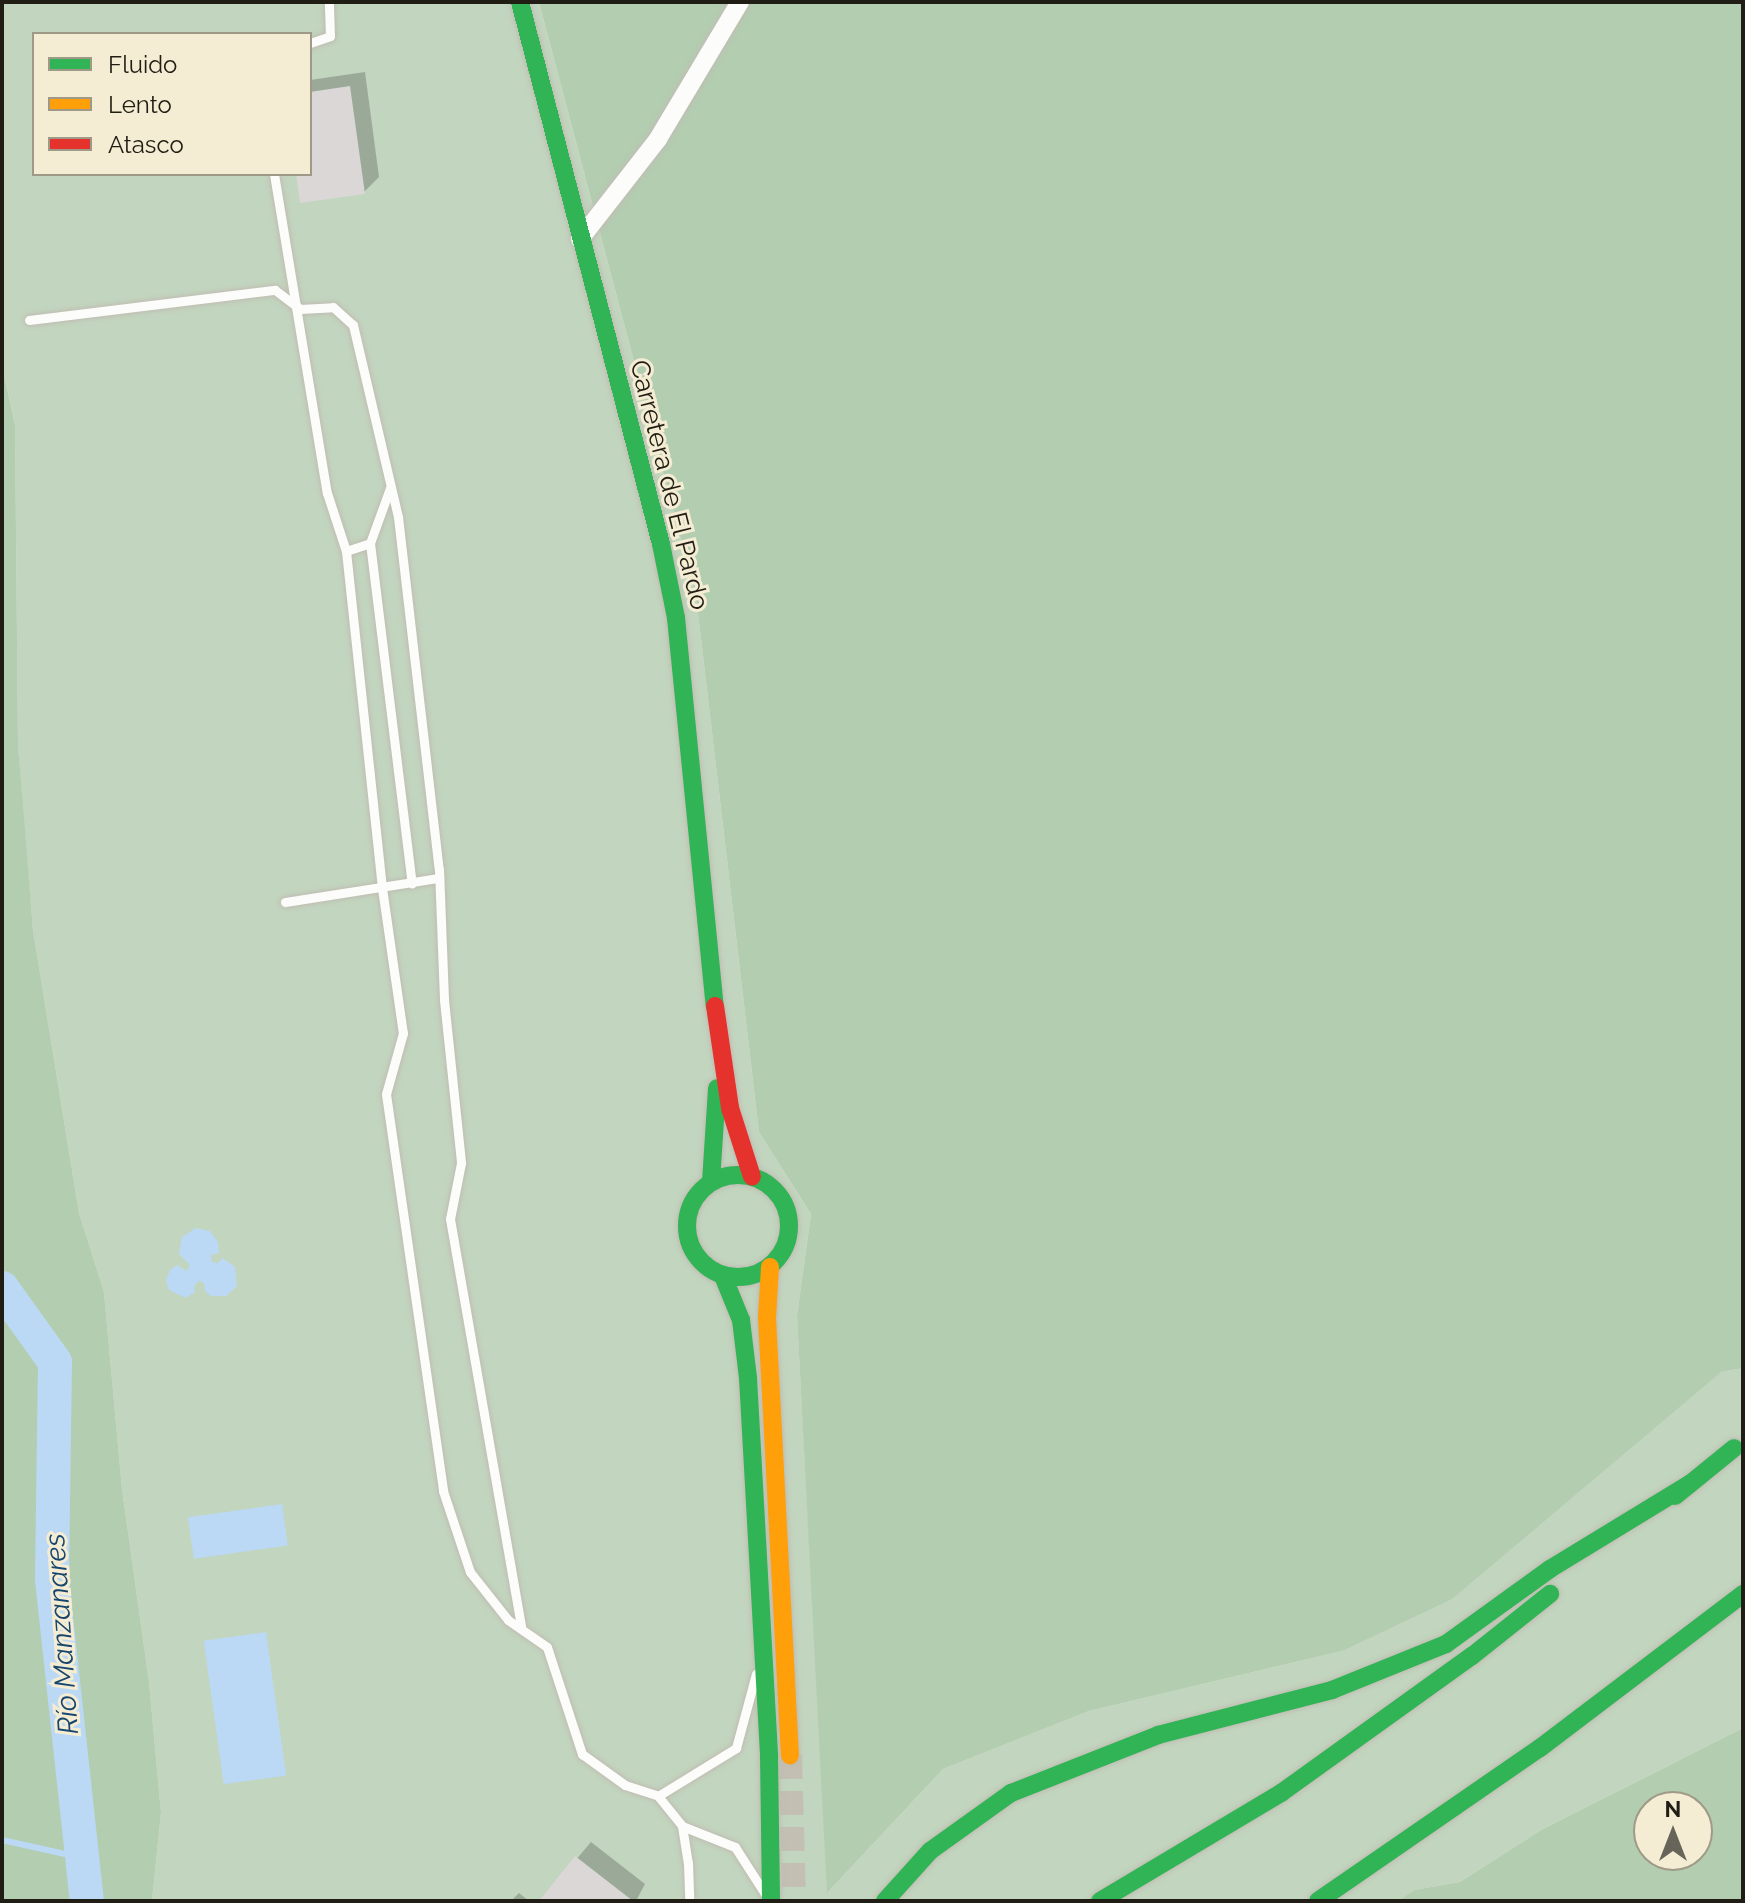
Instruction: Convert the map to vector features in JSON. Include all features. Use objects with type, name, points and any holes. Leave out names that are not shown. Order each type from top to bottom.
[{"type":"main road","name":"Carretera de El Pardo","points":[[520,2],[661,544],[676,618],[718,1038],[730,1108],[752,1177]]},
{"type":"main road","name":"Carretera de El Pardo","points":[[711,1182],[718,1038]]},
{"type":"main road","points":[[731,1175],[752,1177],[769,1185],[782,1199],[789,1217],[789,1235],[782,1253],[770,1267],[748,1276],[723,1276],[706,1267],[693,1252],[686,1233],[687,1213],[696,1195],[711,1182],[731,1175]]},
{"type":"main road","points":[[770,1267],[767,1318],[790,1755]]},
{"type":"main road","points":[[723,1276],[741,1320],[748,1378],[769,1755],[770,1901]]},
{"type":"main road","points":[[1100,1901],[1293,1784],[1472,1656],[1734,1448]]},
{"type":"main road","points":[[885,1901],[930,1851],[1011,1793],[1158,1735],[1332,1690],[1446,1644],[1550,1569],[1691,1483]]},
{"type":"main road","points":[[1318,1901],[1540,1748],[1743,1594]]},
{"type":"main road","points":[[1537,1773],[1743,1614]]},
{"type":"street","points":[[580,239],[658,139],[740,2]]},
{"type":"lane","points":[[312,42],[330,36],[329,2]]},
{"type":"lane","points":[[274,176],[293,304],[327,493],[346,551],[382,888],[403,1033],[386,1094],[443,1491],[470,1572],[508,1620],[547,1647],[582,1754],[625,1785],[658,1796],[682,1826],[688,1863],[689,1901]]},
{"type":"lane","points":[[29,320],[275,290],[300,309],[333,307],[353,325],[398,517],[439,878],[444,1000],[461,1163],[450,1219],[521,1627]]},
{"type":"lane","points":[[390,488],[370,543],[412,883]]},
{"type":"lane","points":[[346,551],[370,543]]},
{"type":"lane","points":[[285,902],[439,878]]},
{"type":"lane","points":[[658,1796],[736,1748],[762,1652]]},
{"type":"lane","points":[[682,1826],[735,1847],[770,1901]]},
{"type":"green space","points":[[2,2],[539,2],[696,596],[759,1132],[811,1214],[797,1316],[828,1892],[943,1769],[1089,1711],[1342,1651],[1721,1372],[1743,1368],[1743,1728],[1541,1830],[1460,1882],[1414,1890],[1398,1901],[152,1901],[161,1813],[149,1682],[122,1489],[104,1292],[79,1213],[33,930],[18,744],[15,425],[2,366]]},
{"type":"green space","points":[[539,2],[1743,2],[1743,1368],[1721,1372],[1452,1599],[1342,1651],[1089,1711],[943,1769],[827,1893],[797,1316],[811,1214],[759,1132],[696,596]]},
{"type":"green space","points":[[2,366],[15,425],[18,744],[33,930],[79,1213],[104,1292],[122,1489],[149,1682],[161,1813],[152,1901],[2,1901]]},
{"type":"green space","points":[[1743,1728],[1743,1901],[1398,1901],[1414,1890],[1460,1882],[1541,1830]]},
{"type":"water","points":[[196,1228],[210,1231],[218,1242],[219,1253],[211,1255],[212,1262],[218,1263],[223,1258],[235,1267],[237,1286],[226,1296],[211,1296],[205,1291],[204,1283],[199,1281],[194,1286],[195,1292],[186,1298],[169,1290],[166,1280],[170,1270],[177,1265],[186,1271],[190,1265],[179,1254],[182,1237]]},
{"type":"water","points":[[282,1504],[288,1546],[194,1559],[188,1517]]},
{"type":"water","points":[[266,1632],[286,1776],[224,1784],[204,1641]]},
{"type":"building","points":[[350,86],[365,194],[300,203],[296,176],[312,176],[312,92]]},
{"type":"building","points":[[575,1856],[633,1901],[539,1901]]},
{"type":"waterway","name":"Río Manzanares","points":[[2,1288],[55,1362],[52,1580],[87,1901]]},
{"type":"waterway","points":[[2,1840],[83,1858]]},
{"type":"tunnel","points":[[790,1755],[794,1901]]},
{"type":"traffic: fast","points":[[520,2],[661,544],[676,618],[715,1006]]},
{"type":"traffic: fast","points":[[711,1182],[717,1088]]},
{"type":"traffic: fast","points":[[738,1175],[758,1179],[774,1190],[785,1206],[789,1226],[785,1246],[774,1262],[758,1273],[738,1277],[718,1273],[702,1262],[691,1246],[687,1226],[691,1206],[702,1190],[718,1179],[738,1175]]},
{"type":"traffic: fast","points":[[723,1276],[741,1320],[748,1378],[769,1755],[771,1901]]},
{"type":"traffic: fast","points":[[1675,1496],[1734,1448]]},
{"type":"traffic: fast","points":[[885,1901],[930,1851],[1011,1793],[1158,1735],[1332,1690],[1446,1644],[1550,1569],[1691,1483]]},
{"type":"traffic: fast","points":[[1100,1901],[1281,1793],[1472,1656],[1550,1594]]},
{"type":"traffic: fast","points":[[1318,1901],[1540,1748],[1743,1594]]},
{"type":"traffic: slow","points":[[770,1267],[767,1318],[790,1755]]},
{"type":"traffic: jam","points":[[715,1006],[730,1108],[752,1177]]}]
